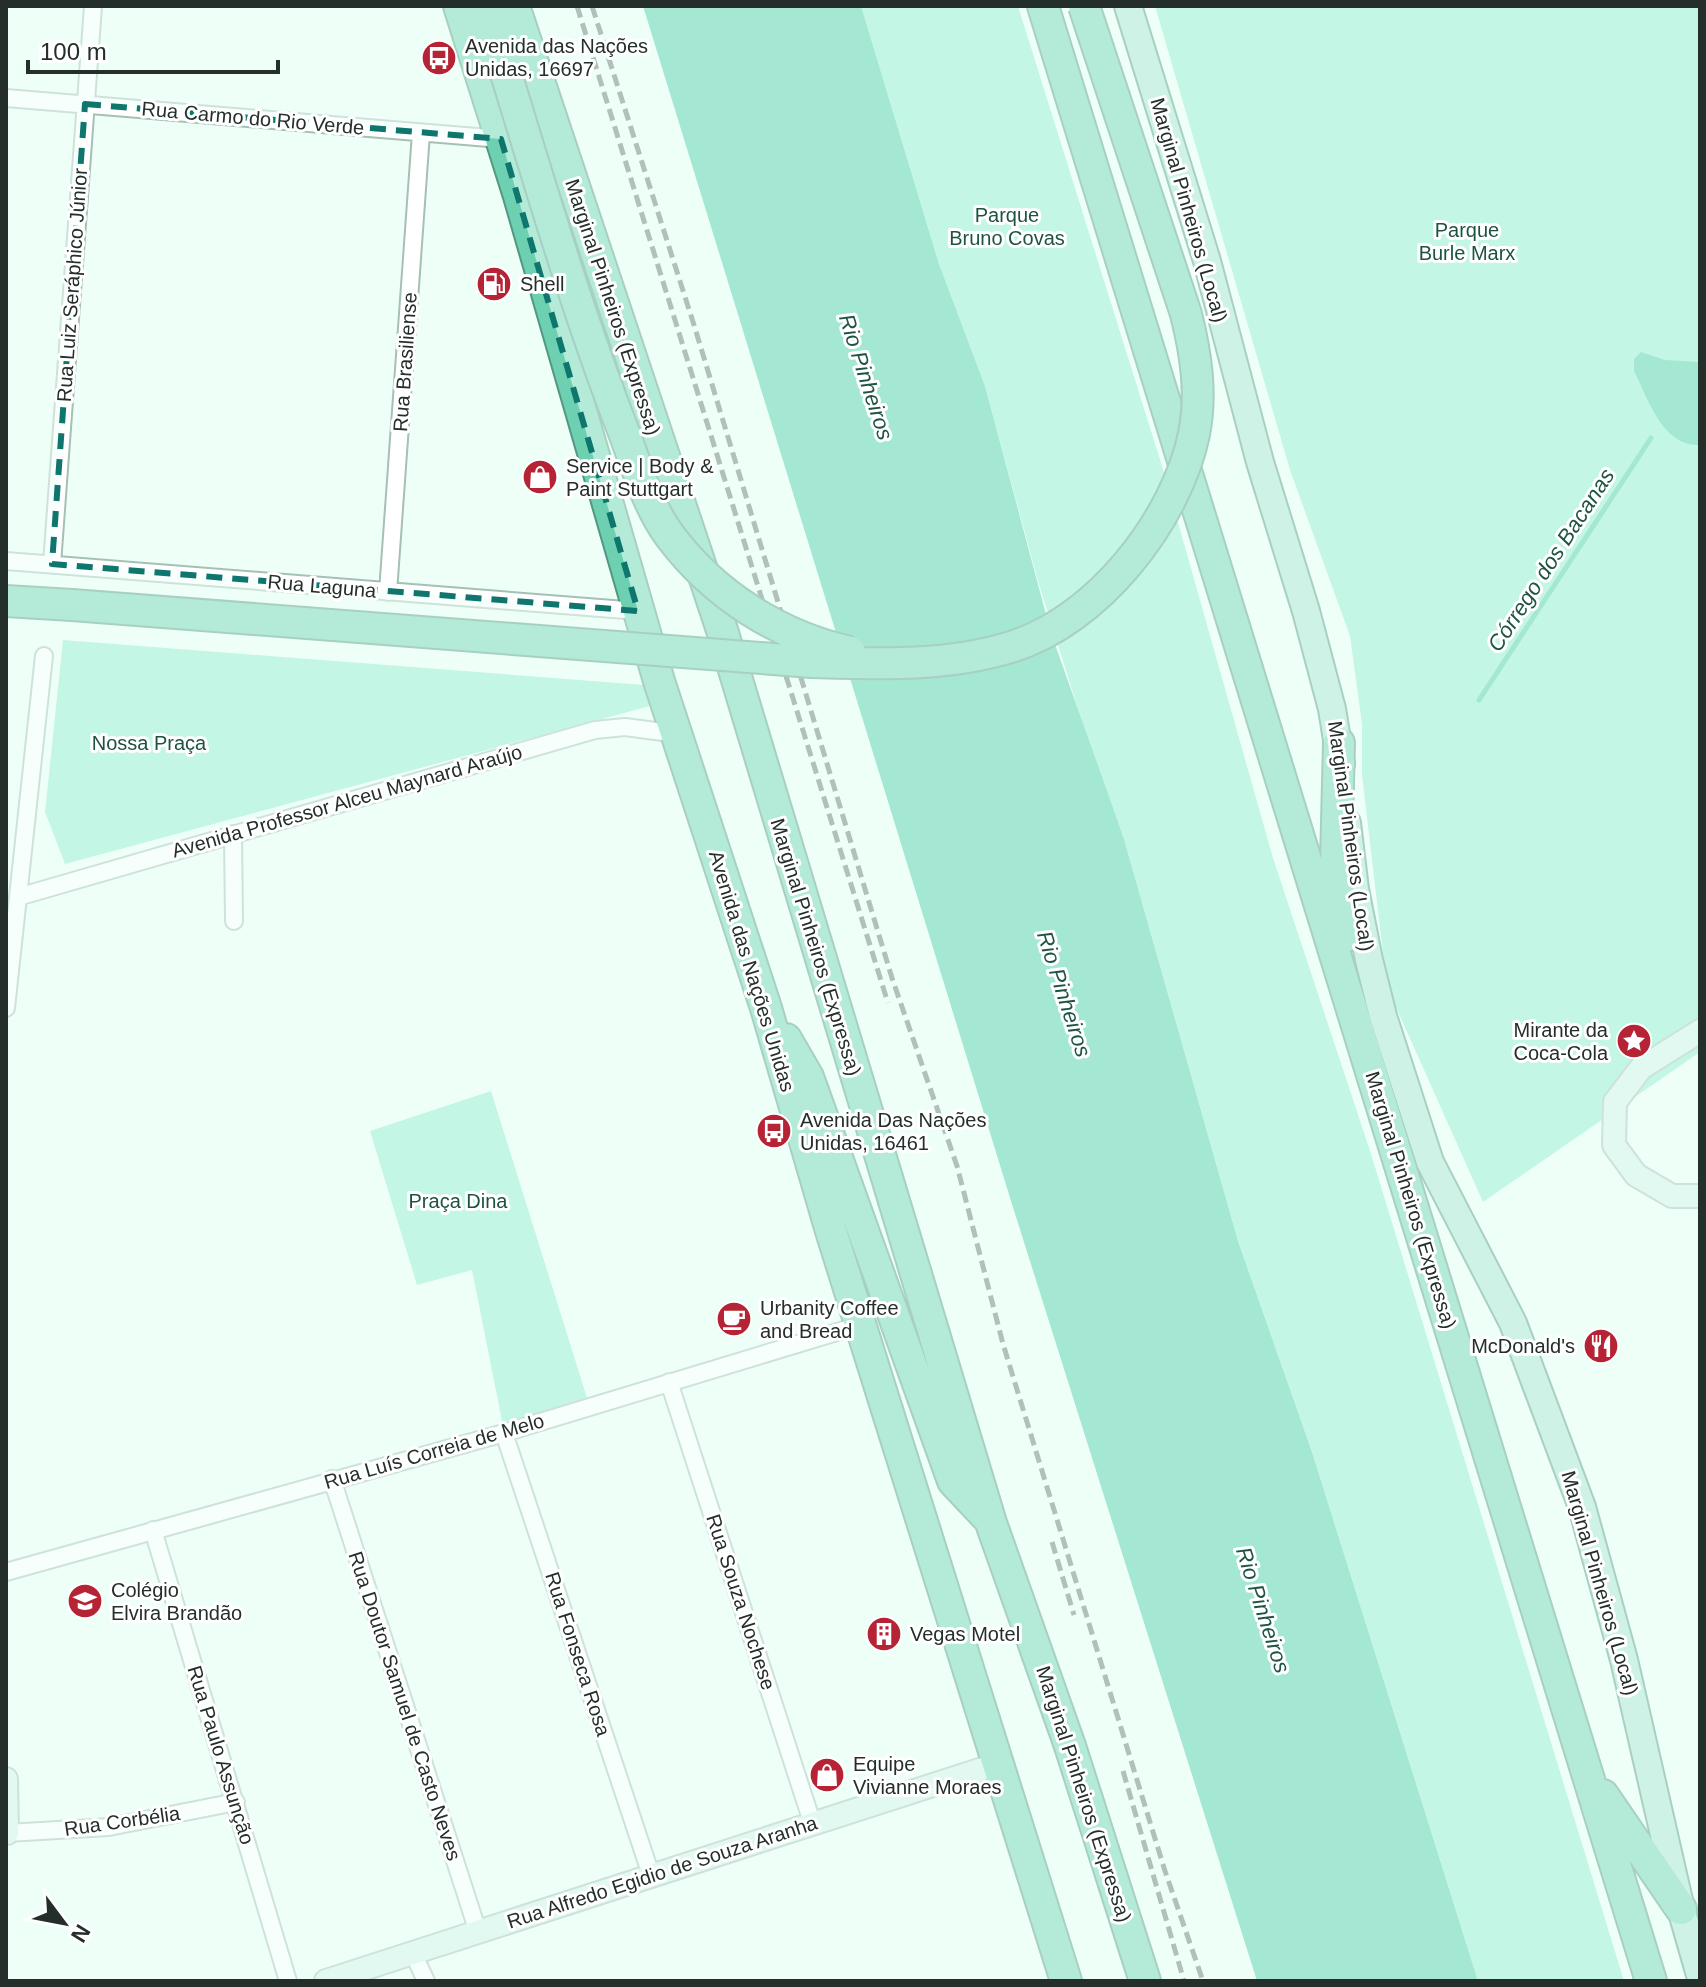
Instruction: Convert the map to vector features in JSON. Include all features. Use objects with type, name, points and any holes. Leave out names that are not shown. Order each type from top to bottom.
[{"type":"highway","name":"Avenida das Nações Unidas","points":[[459,6],[501,139],[638,611],[766,1008],[860,1325],[1066,1981]]},
{"type":"highway","points":[[485,6],[584,329],[653,510],[671,537],[713,583],[772,624],[818,645],[899,663]]},
{"type":"highway","name":"Marginal Pinheiros (Expressa)","points":[[514,6],[722,630],[991,1523],[1070,1746],[1145,1981]]},
{"type":"highway","name":"Marginal Pinheiros (Expressa)","points":[[1043,6],[1651,1981]]},
{"type":"highway","points":[[6,601],[753,659],[899,663],[968,658],[1014,647],[1061,623],[1114,580],[1152,533],[1177,487],[1194,434],[1197,380],[1189,327],[1084,6]]},
{"type":"highway","points":[[1339,743],[1336,862],[1346,992]]},
{"type":"highway","points":[[766,1008],[808,1077],[953,1481],[991,1523]]},
{"type":"highway","points":[[1586,1770],[1681,1909]]},
{"type":"main road","name":"Marginal Pinheiros (Local)","points":[[1128,6],[1207,261],[1260,462],[1306,611],[1339,743],[1355,889],[1383,1016],[1430,1162],[1513,1323],[1582,1507],[1624,1660],[1681,1909],[1700,1975]]},
{"type":"street","name":"Rua Luiz Seráphico Júnior","points":[[52,564],[93,6]]},
{"type":"street","name":"Rua Carmo do Rio Verde","points":[[6,98],[501,139]]},
{"type":"street","name":"Rua Brasiliense","points":[[388,592],[421,133]]},
{"type":"street","name":"Rua Laguna","points":[[6,561],[638,611]]},
{"type":"street","points":[[6,1008],[44,656]]},
{"type":"street","name":"Avenida Professor Alceu Maynard Araújo","points":[[18,897],[595,730],[625,727],[678,734]]},
{"type":"street","points":[[233,834],[234,921]]},
{"type":"street","points":[[6,857],[23,853]]},
{"type":"street","points":[[1700,1031],[1641,1068],[1615,1102],[1614,1145],[1636,1175],[1672,1196],[1700,1196]]},
{"type":"street","name":"Rua Luís Correia de Melo","points":[[6,1572],[504,1433],[860,1325]]},
{"type":"street","name":"Rua Souza Nochese","points":[[669,1382],[812,1822]]},
{"type":"street","name":"Rua Fonseca Rosa","points":[[504,1433],[651,1875]]},
{"type":"street","name":"Rua Doutor Samuel de Casto Neves","points":[[332,1479],[478,1932]]},
{"type":"street","name":"Rua Paulo Assunção","points":[[153,1530],[288,1981]]},
{"type":"street","name":"Rua Alfredo Egidio de Souza Aranha","points":[[326,1981],[998,1764]]},
{"type":"street","points":[[6,1779],[7,1833]]},
{"type":"street","name":"Rua Corbélia","points":[[7,1833],[109,1827],[236,1802]]},
{"type":"street","points":[[413,1953],[426,1981]]},
{"type":"highlighted area","points":[[85,104],[501,139],[638,611],[52,564]]},
{"type":"green space","name":"Parque Bruno Covas","points":[[861,6],[1018,6],[1162,466],[1273,858],[1371,1154],[1624,1981],[1478,1981],[1312,1452],[1238,1241],[1124,839],[1094,760],[1038,581],[985,386],[939,264]]},
{"type":"green space","name":"Parque Burle Marx","points":[[1155,6],[1700,6],[1700,1052],[1483,1202],[1387,987],[1362,775],[1362,724],[1350,636],[1290,470]]},
{"type":"green space","name":"Nossa Praça","points":[[63,640],[644,685],[650,706],[65,864],[45,812]]},
{"type":"green space","name":"Praça Dina","points":[[491,1091],[588,1401],[503,1426],[472,1270],[417,1285],[370,1131]]},
{"type":"water","name":"Rio Pinheiros","points":[[643,6],[861,6],[939,264],[985,386],[1051,633],[1124,839],[1238,1241],[1312,1452],[1478,1981],[1257,1981],[1011,1201]]},
{"type":"water","points":[[1641,352],[1665,360],[1700,362],[1700,445],[1687,444],[1676,438],[1659,420],[1634,371],[1634,359]]},
{"type":"waterway","name":"Córrego dos Bacanas","points":[[1479,700],[1651,438]]},
{"type":"railway","points":[[577,6],[888,1003]]},
{"type":"railway","points":[[592,6],[694,325],[892,978],[957,1166],[1003,1344],[1165,1871],[1203,1981]]},
{"type":"railway","points":[[1052,1542],[1074,1615]]},
{"type":"railway","points":[[1123,1771],[1184,1981]]},
{"type":"place","name":"Avenida das Nações Unidas, 16697","points":[[439,58]]},
{"type":"place","name":"Shell","points":[[494,284]]},
{"type":"place","name":"Service | Body & Paint Stuttgart","points":[[540,477]]},
{"type":"place","name":"Mirante da Coca-Cola","points":[[1634,1041]]},
{"type":"place","name":"Avenida Das Nações Unidas, 16461","points":[[774,1131]]},
{"type":"place","name":"Urbanity Coffee and Bread","points":[[734,1319]]},
{"type":"place","name":"McDonald's","points":[[1601,1346]]},
{"type":"place","name":"Colégio Elvira Brandão","points":[[85,1601]]},
{"type":"place","name":"Vegas Motel","points":[[884,1634]]},
{"type":"place","name":"Equipe Vivianne Moraes","points":[[827,1775]]}]
